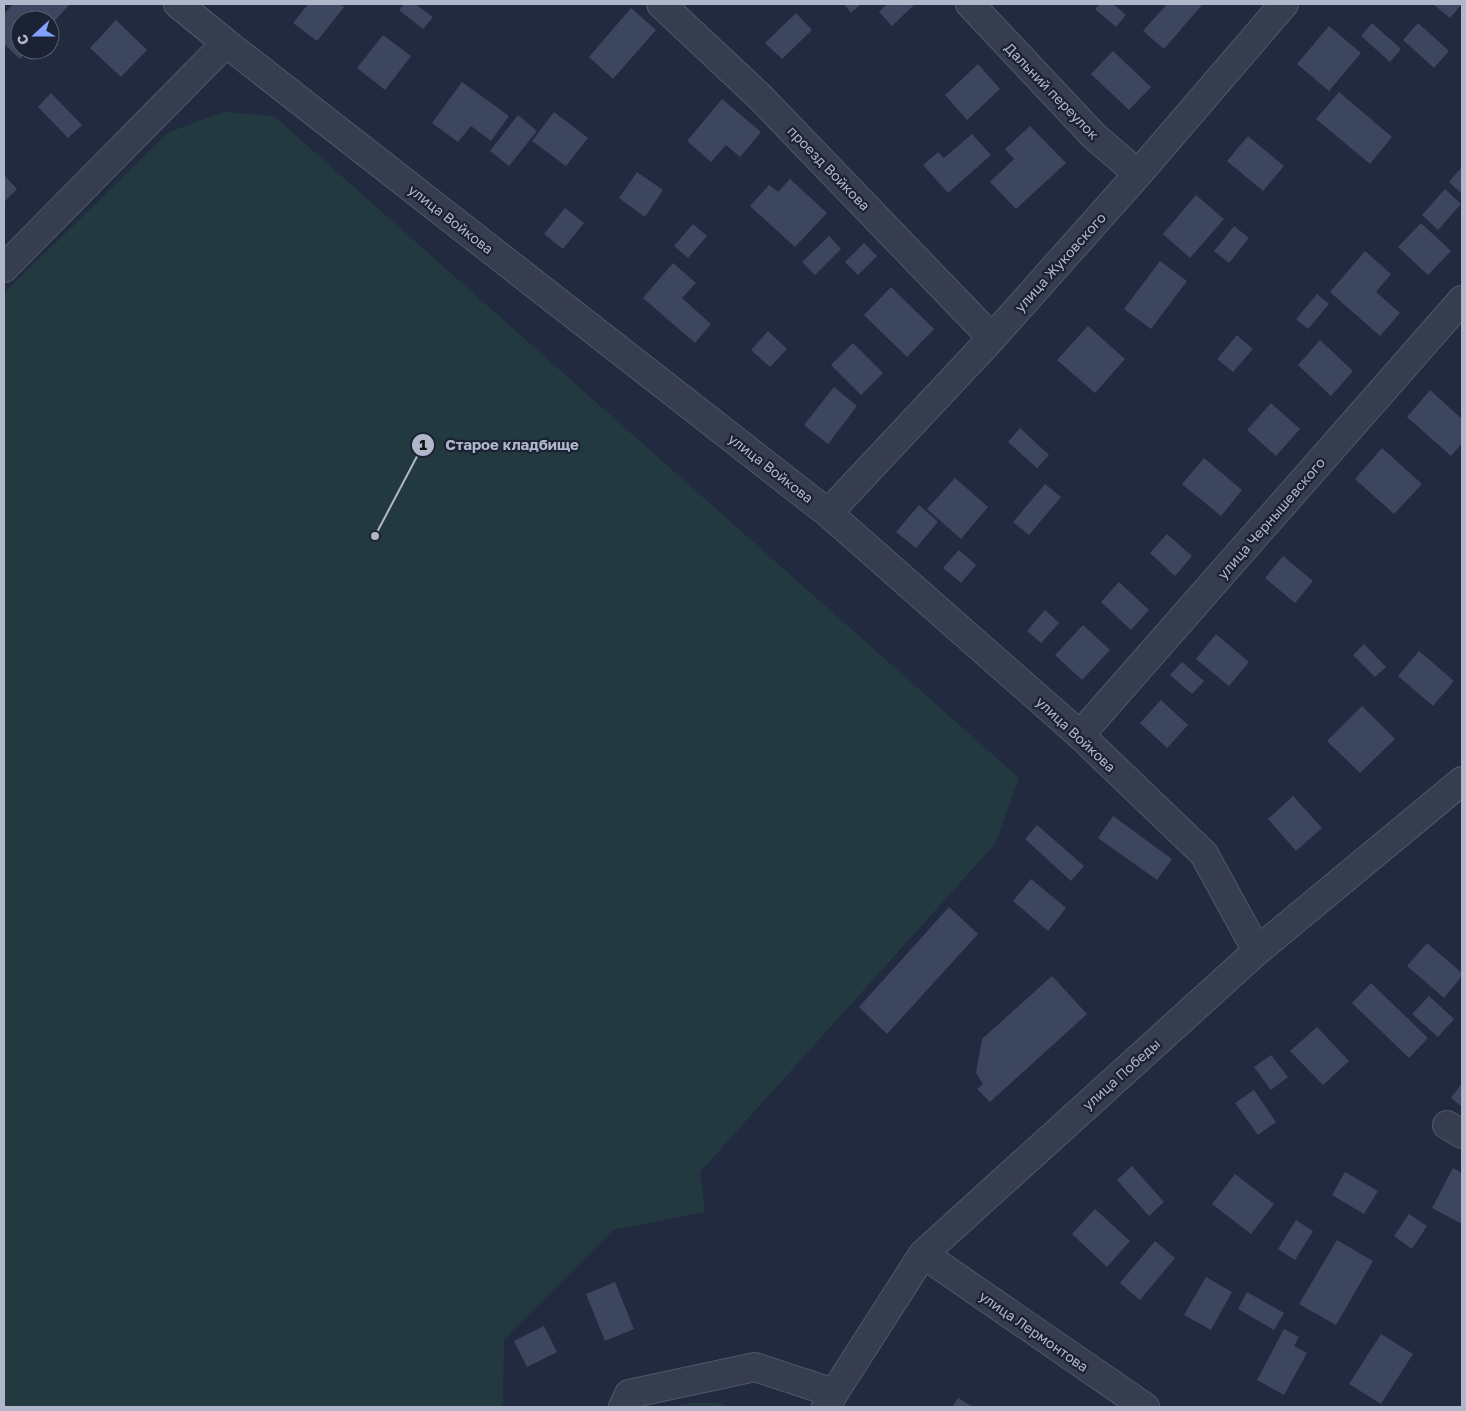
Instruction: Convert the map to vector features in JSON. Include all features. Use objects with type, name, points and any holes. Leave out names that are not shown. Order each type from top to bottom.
[{"type":"street","name":"улица Войкова","points":[[178,4],[828,513],[1080,735],[1204,854],[1256,951]]},
{"type":"street","name":"проезд Войкова","points":[[660,4],[759,96],[992,338]]},
{"type":"street","name":"Дальний переулок","points":[[970,4],[1094,136],[1138,174]]},
{"type":"street","name":"улица Жуковского","points":[[828,513],[992,338],[1138,174],[1284,4]]},
{"type":"street","points":[[4,268],[226,43]]},
{"type":"street","name":"улица Чернышевского","points":[[1080,735],[1462,300]]},
{"type":"street","name":"улица Победы","points":[[830,1400],[923,1254],[1256,951],[1462,781]]},
{"type":"street","name":"улица Лермонтова","points":[[923,1254],[1146,1407]]},
{"type":"street","points":[[623,1407],[629,1394],[755,1367],[830,1400]]},
{"type":"shaded area","points":[[224,112],[274,116],[1019,778],[995,844],[700,1172],[705,1212],[613,1230],[504,1339],[503,1402],[501,1407],[4,1407],[4,293],[169,132]]},
{"type":"shaded area","points":[[690,1403],[718,1403],[730,1407],[671,1407]]},
{"type":"building","points":[[13,4],[70,4],[60,15],[60,10],[10,10],[10,50],[4,44],[4,14]]},
{"type":"building","points":[[308,4],[340,4],[344,7],[317,41],[293,23]]},
{"type":"building","points":[[404,4],[415,4],[433,17],[423,29],[399,10]]},
{"type":"building","points":[[844,4],[861,4],[851,13]]},
{"type":"building","points":[[887,4],[915,4],[892,26],[879,12]]},
{"type":"building","points":[[1100,4],[1113,4],[1126,15],[1116,27],[1095,9]]},
{"type":"building","points":[[1167,4],[1202,5],[1164,49],[1143,31]]},
{"type":"building","points":[[1433,4],[1462,4],[1450,18]]},
{"type":"building","points":[[631,8],[656,30],[613,79],[589,57]]},
{"type":"building","points":[[796,13],[812,30],[782,59],[765,43]]},
{"type":"building","points":[[116,20],[147,50],[121,77],[90,48]]},
{"type":"building","points":[[1372,23],[1401,49],[1390,62],[1361,36]]},
{"type":"building","points":[[1418,23],[1449,51],[1434,68],[1403,40]]},
{"type":"building","points":[[1329,26],[1361,53],[1329,91],[1297,64]]},
{"type":"building","points":[[383,35],[411,56],[385,90],[357,68]]},
{"type":"building","points":[[1113,51],[1151,87],[1129,110],[1091,74]]},
{"type":"building","points":[[978,64],[1000,89],[967,120],[945,95]]},
{"type":"building","points":[[462,82],[509,116],[491,141],[471,126],[458,142],[432,123]]},
{"type":"building","points":[[1339,92],[1392,137],[1370,164],[1316,119]]},
{"type":"building","points":[[51,93],[82,125],[68,138],[38,107]]},
{"type":"building","points":[[722,99],[761,132],[740,157],[726,145],[711,162],[687,141]]},
{"type":"building","points":[[554,112],[588,138],[566,166],[532,141]]},
{"type":"building","points":[[518,115],[537,131],[509,166],[490,151]]},
{"type":"building","points":[[1030,126],[1066,163],[1016,209],[990,182],[1014,159],[1005,149]]},
{"type":"building","points":[[972,134],[991,155],[948,193],[923,165],[938,152],[944,158]]},
{"type":"building","points":[[1248,136],[1284,166],[1263,191],[1227,161]]},
{"type":"building","points":[[1462,167],[1462,194],[1449,182]]},
{"type":"building","points":[[637,172],[663,190],[645,217],[619,198]]},
{"type":"building","points":[[4,175],[17,189],[4,202]]},
{"type":"building","points":[[790,179],[827,213],[795,247],[750,206],[769,185],[778,192]]},
{"type":"building","points":[[1445,189],[1461,204],[1438,230],[1422,215]]},
{"type":"building","points":[[1196,195],[1224,219],[1190,258],[1163,234]]},
{"type":"building","points":[[565,208],[584,223],[563,249],[544,234]]},
{"type":"building","points":[[1421,223],[1451,251],[1428,275],[1398,247]]},
{"type":"building","points":[[693,224],[707,236],[688,258],[674,246]]},
{"type":"building","points":[[1234,226],[1249,238],[1229,263],[1214,251]]},
{"type":"building","points":[[829,236],[841,249],[815,275],[802,262]]},
{"type":"building","points":[[864,243],[877,256],[858,275],[845,262]]},
{"type":"building","points":[[1365,251],[1391,274],[1376,292],[1400,313],[1380,336],[1330,292]]},
{"type":"building","points":[[1160,261],[1187,281],[1151,329],[1124,309]]},
{"type":"building","points":[[673,263],[696,283],[682,298],[711,324],[695,343],[643,298]]},
{"type":"building","points":[[891,287],[934,329],[907,357],[864,315]]},
{"type":"building","points":[[1317,294],[1329,304],[1308,329],[1296,319]]},
{"type":"building","points":[[1088,326],[1125,359],[1095,393],[1057,360]]},
{"type":"building","points":[[768,331],[787,349],[770,367],[751,350]]},
{"type":"building","points":[[1237,335],[1253,349],[1233,372],[1217,359]]},
{"type":"building","points":[[1320,340],[1353,371],[1331,396],[1298,365]]},
{"type":"building","points":[[853,343],[883,373],[861,395],[831,365]]},
{"type":"building","points":[[834,387],[857,406],[828,444],[804,425]]},
{"type":"building","points":[[1430,390],[1462,419],[1462,443],[1451,456],[1407,417]]},
{"type":"building","points":[[1271,403],[1300,429],[1276,456],[1247,430]]},
{"type":"building","points":[[1020,428],[1049,455],[1037,468],[1008,442]]},
{"type":"building","points":[[1382,448],[1422,484],[1394,514],[1355,479]]},
{"type":"building","points":[[1204,458],[1242,490],[1221,516],[1182,484]]},
{"type":"building","points":[[955,478],[988,507],[961,539],[927,509]]},
{"type":"building","points":[[1045,484],[1061,497],[1029,535],[1013,522]]},
{"type":"building","points":[[919,505],[938,522],[916,548],[896,532]]},
{"type":"building","points":[[1167,534],[1192,556],[1175,576],[1150,553]]},
{"type":"building","points":[[959,550],[976,565],[961,583],[943,568]]},
{"type":"building","points":[[1283,556],[1313,581],[1295,603],[1265,578]]},
{"type":"building","points":[[1119,582],[1149,610],[1131,630],[1101,602]]},
{"type":"building","points":[[1045,610],[1059,623],[1041,643],[1027,631]]},
{"type":"building","points":[[1083,625],[1110,650],[1082,680],[1055,655]]},
{"type":"building","points":[[1216,634],[1249,662],[1229,686],[1196,659]]},
{"type":"building","points":[[1364,644],[1386,667],[1375,677],[1353,655]]},
{"type":"building","points":[[1419,651],[1454,681],[1433,706],[1398,676]]},
{"type":"building","points":[[1182,662],[1204,681],[1192,694],[1170,675]]},
{"type":"building","points":[[1161,700],[1188,725],[1167,748],[1140,723]]},
{"type":"building","points":[[1362,706],[1395,739],[1360,773],[1327,741]]},
{"type":"building","points":[[1293,796],[1322,828],[1296,851],[1268,819]]},
{"type":"building","points":[[1113,816],[1172,859],[1157,880],[1098,838]]},
{"type":"building","points":[[1037,825],[1084,866],[1071,881],[1025,839]]},
{"type":"building","points":[[1031,879],[1066,908],[1048,931],[1013,901]]},
{"type":"building","points":[[949,907],[978,934],[887,1034],[859,1007]]},
{"type":"building","points":[[1427,943],[1462,973],[1462,976],[1444,998],[1407,966]]},
{"type":"building","points":[[1052,976],[1087,1014],[990,1102],[977,1089],[983,1084],[976,1073],[982,1039]]},
{"type":"building","points":[[1371,983],[1428,1038],[1409,1058],[1352,1003]]},
{"type":"building","points":[[1429,996],[1454,1019],[1438,1037],[1412,1014]]},
{"type":"building","points":[[1317,1027],[1349,1061],[1323,1085],[1290,1051]]},
{"type":"building","points":[[1271,1055],[1288,1077],[1271,1090],[1254,1067]]},
{"type":"building","points":[[1462,1083],[1462,1107],[1451,1098]]},
{"type":"building","points":[[1254,1090],[1276,1122],[1258,1135],[1235,1103]]},
{"type":"building","points":[[1132,1166],[1164,1202],[1149,1216],[1117,1180]]},
{"type":"building","points":[[1453,1168],[1462,1173],[1462,1224],[1432,1208]]},
{"type":"building","points":[[1345,1172],[1378,1191],[1364,1214],[1332,1195]]},
{"type":"building","points":[[1235,1174],[1274,1204],[1251,1234],[1212,1204]]},
{"type":"building","points":[[1095,1209],[1130,1241],[1107,1267],[1072,1234]]},
{"type":"building","points":[[1409,1214],[1427,1226],[1412,1249],[1394,1236]]},
{"type":"building","points":[[1296,1220],[1313,1231],[1295,1260],[1278,1249]]},
{"type":"building","points":[[1337,1240],[1373,1261],[1336,1325],[1299,1304]]},
{"type":"building","points":[[1155,1241],[1175,1258],[1140,1300],[1120,1283]]},
{"type":"building","points":[[1206,1277],[1232,1292],[1211,1330],[1184,1315]]},
{"type":"building","points":[[615,1282],[634,1329],[605,1341],[586,1294]]},
{"type":"building","points":[[1247,1292],[1284,1313],[1274,1330],[1238,1309]]},
{"type":"building","points":[[544,1326],[557,1352],[527,1367],[514,1341]]},
{"type":"building","points":[[1284,1329],[1299,1337],[1294,1346],[1307,1353],[1284,1395],[1257,1380]]},
{"type":"building","points":[[1381,1334],[1413,1354],[1381,1404],[1349,1384]]},
{"type":"building","points":[[958,1398],[973,1407],[952,1407]]},
{"type":"place","name":"Старое кладбище","points":[[375,536]]}]
